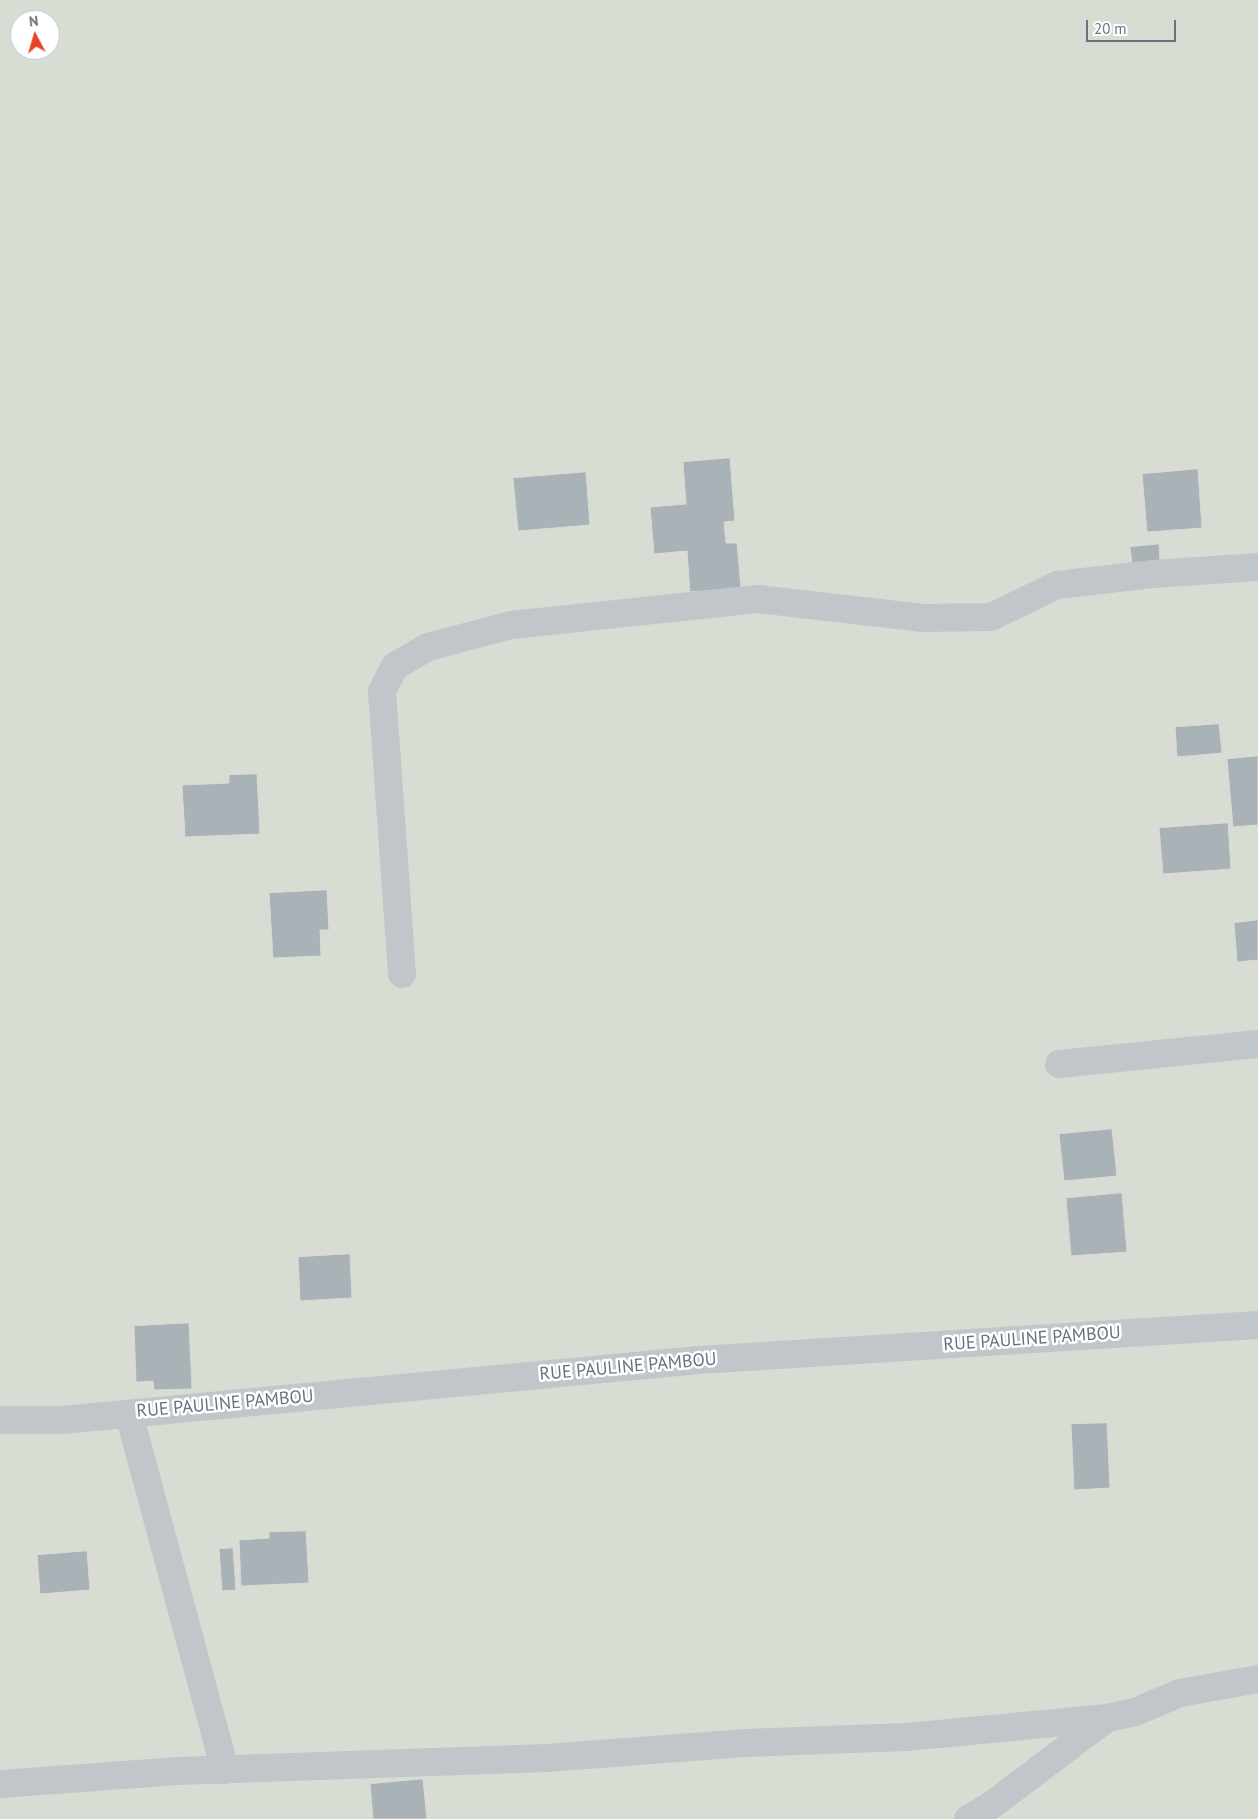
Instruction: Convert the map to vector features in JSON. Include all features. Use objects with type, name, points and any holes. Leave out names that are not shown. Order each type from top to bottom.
[{"type":"street","points":[[402,974],[382,691],[395,666],[428,647],[511,625],[758,599],[923,618],[991,617],[1057,585],[1145,574],[1258,567]]},
{"type":"street","points":[[1059,1064],[1258,1044]]},
{"type":"street","name":"RUE PAULINE PAMBOU","points":[[0,1420],[62,1420],[699,1360],[1258,1325]]},
{"type":"street","points":[[129,1414],[226,1770]]},
{"type":"street","points":[[0,1784],[178,1771],[547,1758],[745,1743],[907,1737],[1107,1718],[1135,1712],[1180,1692],[1258,1679]]},
{"type":"street","points":[[968,1819],[994,1804],[1107,1718]]},
{"type":"shaded area","points":[[0,0],[1258,0],[1258,1819],[0,1819]]},
{"type":"building","points":[[730,458],[735,521],[724,522],[726,543],[737,543],[741,588],[690,592],[687,551],[654,554],[650,507],[686,504],[683,462]]},
{"type":"building","points":[[1198,469],[1202,528],[1147,532],[1142,474]]},
{"type":"building","points":[[586,472],[590,525],[518,531],[513,478]]},
{"type":"building","points":[[1159,544],[1160,560],[1132,563],[1130,547]]},
{"type":"building","points":[[1219,724],[1222,753],[1177,757],[1175,727]]},
{"type":"building","points":[[1258,756],[1258,825],[1233,827],[1227,759]]},
{"type":"building","points":[[257,774],[260,834],[185,837],[182,785],[229,783],[229,775]]},
{"type":"building","points":[[1228,823],[1231,869],[1163,874],[1159,828]]},
{"type":"building","points":[[327,890],[329,930],[320,930],[321,956],[273,958],[269,893]]},
{"type":"building","points":[[1258,920],[1258,960],[1237,962],[1234,923]]},
{"type":"building","points":[[1112,1129],[1117,1176],[1064,1181],[1059,1134]]},
{"type":"building","points":[[1122,1193],[1127,1252],[1071,1256],[1066,1198]]},
{"type":"building","points":[[350,1254],[352,1298],[300,1301],[298,1257]]},
{"type":"building","points":[[189,1323],[192,1389],[154,1390],[153,1381],[136,1382],[134,1326]]},
{"type":"building","points":[[1107,1423],[1110,1488],[1074,1490],[1071,1424]]},
{"type":"building","points":[[306,1531],[309,1583],[241,1586],[239,1540],[269,1538],[269,1532]]},
{"type":"building","points":[[233,1548],[236,1590],[222,1591],[219,1549]]},
{"type":"building","points":[[87,1551],[90,1590],[40,1594],[37,1555]]},
{"type":"building","points":[[423,1779],[427,1819],[373,1819],[370,1784]]}]
